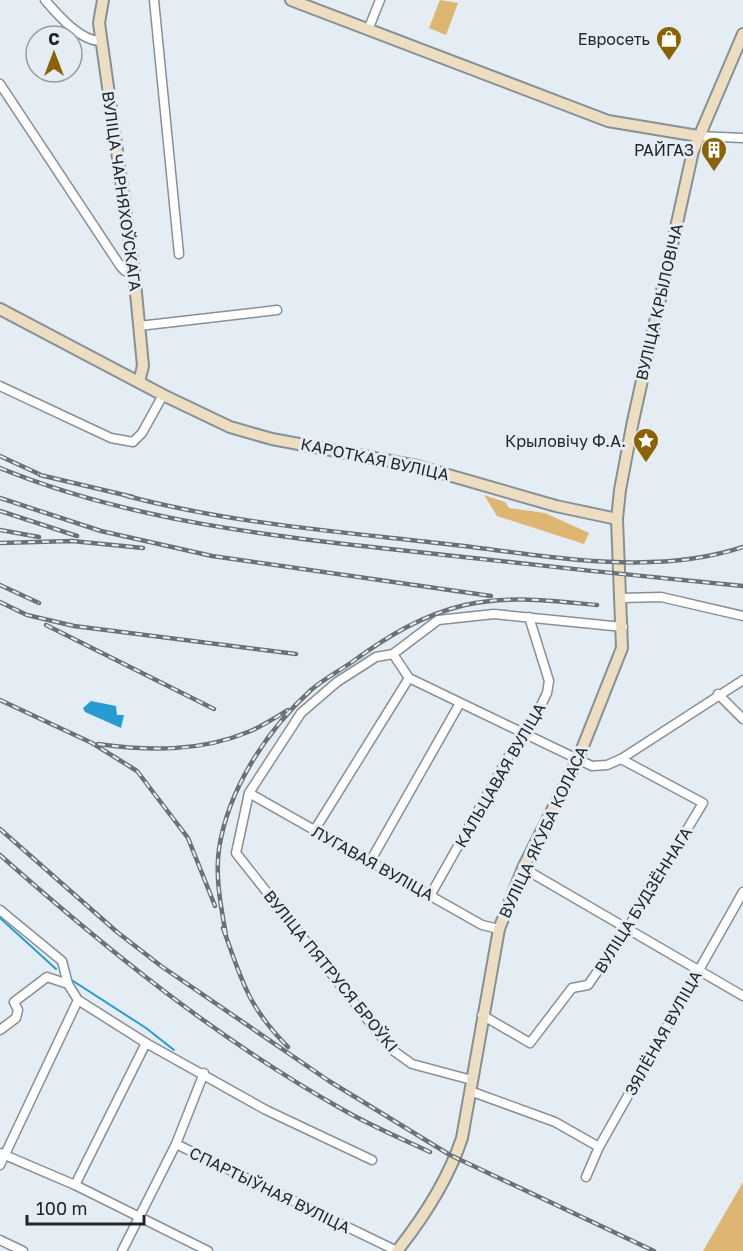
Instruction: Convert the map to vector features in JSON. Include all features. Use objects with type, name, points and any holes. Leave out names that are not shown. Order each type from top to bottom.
[{"type":"street","name":"ВУЛІЦА ЧАРНЯХОЎСКАГА","points":[[103,0],[99,15],[134,272],[143,366],[139,382]]},
{"type":"street","points":[[154,0],[179,254]]},
{"type":"street","points":[[291,0],[608,121],[698,136],[743,138]]},
{"type":"street","points":[[368,30],[380,0]]},
{"type":"street","points":[[48,1],[79,33],[96,41],[102,41]]},
{"type":"street","name":"ВУЛІЦА КРЫЛОВІЧА","points":[[620,580],[617,519],[620,490],[646,357],[698,136],[743,34]]},
{"type":"street","points":[[0,84],[121,267],[125,271],[134,272]]},
{"type":"street","name":"КАРОТКАЯ ВУЛІЦА","points":[[0,309],[164,395],[213,419],[250,433],[417,465],[556,506],[617,519]]},
{"type":"street","points":[[139,326],[277,310]]},
{"type":"street","points":[[0,386],[111,438],[133,442],[142,433],[164,395]]},
{"type":"street","name":"ВУЛІЦА ЯКУБА КОЛАСА","points":[[397,1251],[431,1202],[456,1158],[462,1138],[499,929],[524,868],[578,759],[618,662],[622,648],[623,627],[620,580]]},
{"type":"street","points":[[621,598],[661,597],[743,615]]},
{"type":"street","points":[[249,793],[301,713],[337,682],[376,657],[393,654],[438,620],[495,614],[623,627]]},
{"type":"street","name":"КАЛЬЦАВАЯ ВУЛІЦА","points":[[431,894],[510,753],[525,733],[547,693],[549,681],[530,617]]},
{"type":"street","points":[[393,654],[410,678],[578,759],[600,767],[621,759],[718,694],[743,680]]},
{"type":"street","points":[[314,831],[410,678]]},
{"type":"street","points":[[718,694],[743,719]]},
{"type":"street","points":[[371,860],[460,703]]},
{"type":"street","name":"ВУЛІЦА БУДЗЁННАГА","points":[[482,1015],[530,1043],[572,988],[588,985],[627,929],[703,803],[621,759]]},
{"type":"street","name":"ЛУГАВАЯ ВУЛІЦА","points":[[249,793],[314,831],[371,860],[482,925],[499,929]]},
{"type":"street","name":"ВУЛІЦА ПЯТРУСЯ БРОЎКІ","points":[[249,793],[236,853],[391,1049],[412,1065],[471,1086],[555,1122],[599,1147]]},
{"type":"street","points":[[524,868],[743,996]]},
{"type":"street","name":"ЗЯЛЁНАЯ ВУЛІЦА","points":[[586,1177],[599,1147],[743,892]]},
{"type":"street","points":[[0,910],[62,961],[68,984],[78,1000],[146,1043],[204,1073],[266,1110],[372,1160]]},
{"type":"street","points":[[0,1030],[16,1018],[18,1010],[14,1002],[47,977],[68,984]]},
{"type":"street","points":[[0,1165],[3,1154],[78,1000]]},
{"type":"street","points":[[75,1185],[146,1043]]},
{"type":"street","points":[[122,1251],[176,1144],[204,1073]]},
{"type":"street","name":"СПАРТЫЎНАЯ ВУЛІЦА","points":[[176,1144],[397,1251]]},
{"type":"street","points":[[3,1154],[75,1185],[208,1251]]},
{"type":"street","points":[[0,1240],[23,1251]]},
{"type":"shaded area","points":[[440,0],[458,3],[446,35],[429,28]]},
{"type":"shaded area","points":[[484,495],[505,502],[509,508],[545,513],[589,533],[584,544],[497,516]]},
{"type":"shaded area","points":[[743,1182],[743,1251],[703,1251]]},
{"type":"water","points":[[91,701],[116,706],[117,715],[124,715],[121,728],[85,712],[83,708]]},
{"type":"waterway","points":[[0,918],[56,969]]},
{"type":"waterway","points":[[70,979],[146,1028],[174,1050]]},
{"type":"railway","points":[[0,456],[39,474]]},
{"type":"railway","points":[[0,468],[97,501],[196,523],[297,538],[442,555],[743,586]]},
{"type":"railway","points":[[40,475],[133,497]]},
{"type":"railway","points":[[127,496],[242,520],[591,561],[668,561],[706,556],[743,547]]},
{"type":"railway","points":[[0,498],[101,531],[212,556],[491,596]]},
{"type":"railway","points":[[0,511],[77,536]]},
{"type":"railway","points":[[0,530],[39,537]]},
{"type":"railway","points":[[0,543],[72,541],[143,548]]},
{"type":"railway","points":[[0,585],[39,603]]},
{"type":"railway","points":[[226,935],[219,892],[218,860],[231,804],[240,783],[265,742],[279,723],[311,690],[392,635],[449,609],[498,600],[597,605]]},
{"type":"railway","points":[[0,602],[27,615],[74,626],[296,654]]},
{"type":"railway","points":[[46,625],[214,709]]},
{"type":"railway","points":[[0,700],[92,743],[137,771],[188,838],[215,906]]},
{"type":"railway","points":[[98,744],[155,749],[211,743],[253,730],[288,710]]},
{"type":"railway","points":[[0,829],[117,932],[161,966],[329,1081],[450,1155],[654,1251]]},
{"type":"railway","points":[[0,855],[121,958],[249,1052],[351,1114],[430,1152]]},
{"type":"railway","points":[[223,928],[241,978],[255,1006],[288,1047]]},
{"type":"place","name":"Евросеть","points":[[669,62]]},
{"type":"place","name":"РАЙГАЗ","points":[[714,173]]},
{"type":"place","name":"Крыловічу Ф.А.","points":[[646,464]]}]
